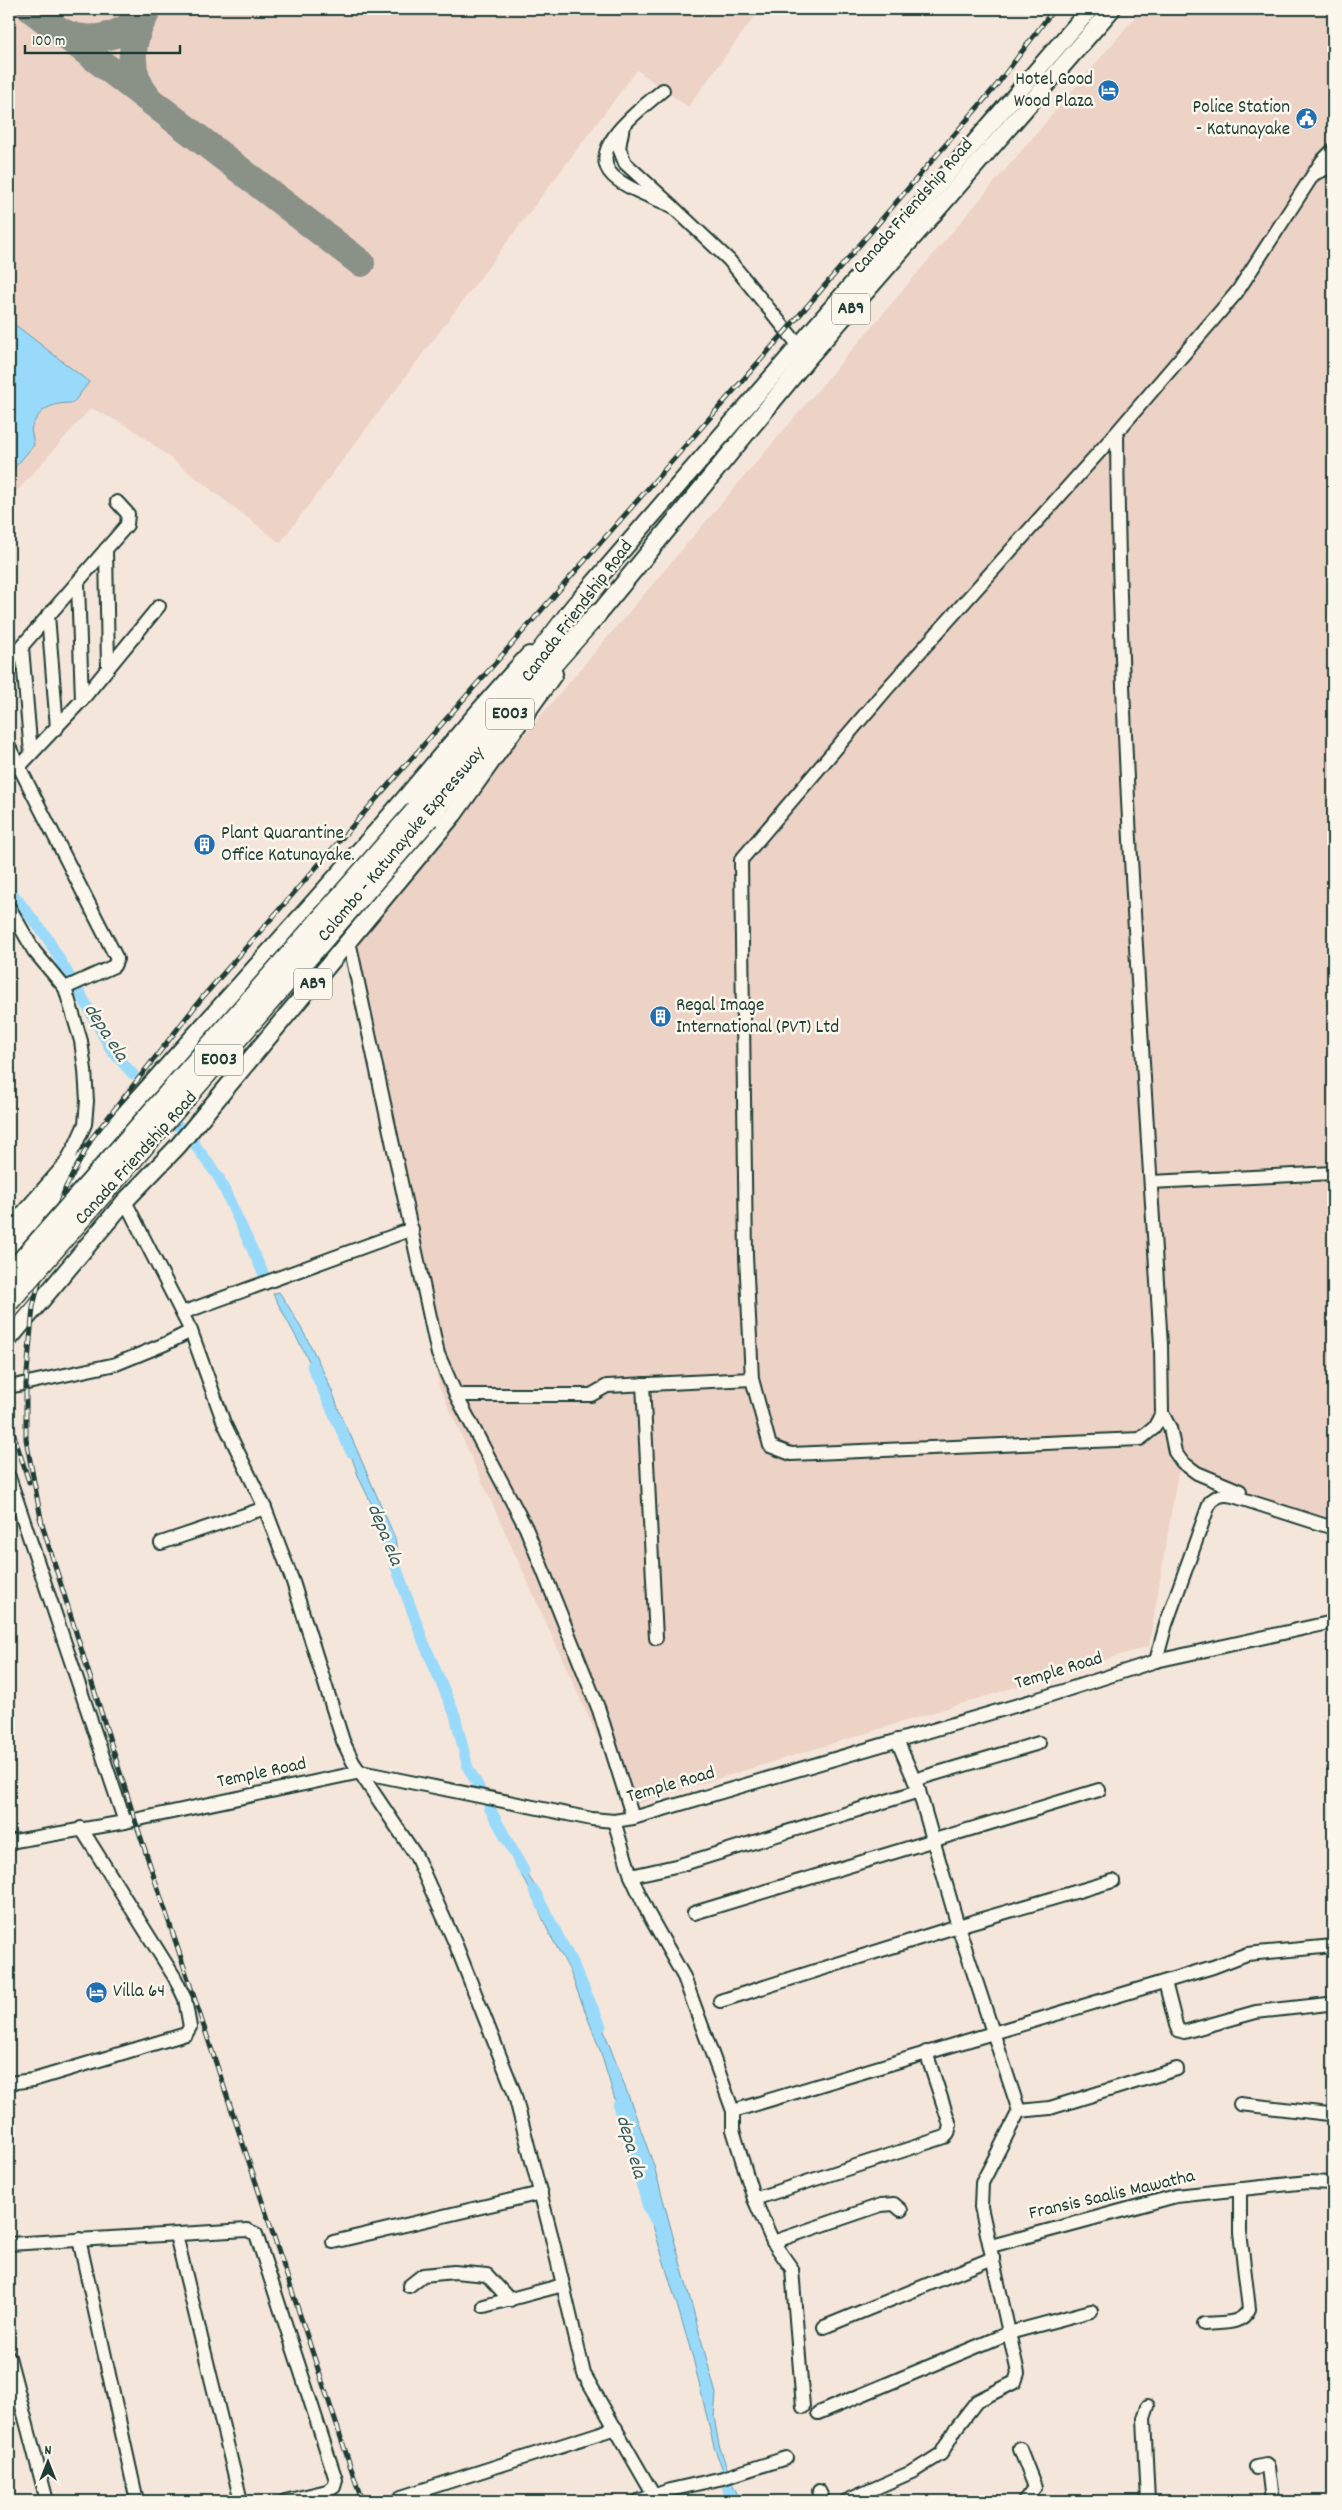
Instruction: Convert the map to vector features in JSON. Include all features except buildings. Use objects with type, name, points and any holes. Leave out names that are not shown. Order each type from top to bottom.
[{"type":"highway","name":"Colombo - Katunayake Expressway","points":[[9,1302],[422,814],[496,710],[577,604]]},
{"type":"highway","name":"Colombo - Katunayake Expressway","points":[[9,1275],[422,814],[597,614]]},
{"type":"main road","name":"Canada Friendship Road","points":[[9,1338],[125,1201],[178,1146],[454,814],[597,614],[804,353],[1090,9]]},
{"type":"main road","name":"Canada Friendship Road","points":[[10,1244],[80,1162],[382,825],[490,696],[577,604],[1112,9]]},
{"type":"street","points":[[663,90],[644,103],[623,126],[605,154],[609,171],[620,181],[672,206]]},
{"type":"street","points":[[623,126],[620,148],[625,163],[729,260],[804,353]]},
{"type":"street","points":[[1162,1413],[1154,1428],[1140,1439],[791,1454],[770,1446],[752,1379],[746,1256],[741,860],[885,691],[1117,432],[1237,292],[1326,155],[1333,150]]},
{"type":"street","points":[[1316,172],[1333,166]]},
{"type":"street","points":[[1117,432],[1118,549],[1129,812],[1161,1345],[1162,1413],[1170,1428],[1176,1452],[1182,1462],[1197,1473],[1221,1484],[1333,1520]]},
{"type":"street","points":[[9,661],[127,525],[128,514],[116,502]]},
{"type":"street","points":[[106,549],[108,668]]},
{"type":"street","points":[[78,583],[82,700]]},
{"type":"street","points":[[18,768],[58,728],[160,606]]},
{"type":"street","points":[[48,615],[58,728]]},
{"type":"street","points":[[22,647],[30,754]]},
{"type":"street","points":[[9,748],[117,959],[114,966],[65,988]]},
{"type":"street","points":[[9,907],[34,951],[65,988],[81,1040],[85,1070],[85,1124],[64,1164],[22,1213],[12,1234],[10,1244]]},
{"type":"street","points":[[349,941],[438,1354],[456,1395],[526,1528],[599,1710],[633,1818]]},
{"type":"street","points":[[1151,1182],[1333,1173]]},
{"type":"street","points":[[125,1201],[191,1330],[224,1422],[265,1508],[316,1652],[339,1733],[353,1762],[416,1856],[456,1945],[514,2092],[541,2193],[584,2374],[656,2498]]},
{"type":"street","points":[[182,1313],[412,1229]]},
{"type":"street","points":[[9,1387],[116,1364],[165,1344],[191,1330]]},
{"type":"street","points":[[456,1395],[591,1395],[607,1386],[752,1379]]},
{"type":"street","points":[[643,1384],[656,1638]]},
{"type":"street","points":[[9,1477],[125,1822]]},
{"type":"street","points":[[1156,1661],[1166,1624],[1210,1502],[1216,1496],[1224,1494],[1233,1496],[1333,1528]]},
{"type":"street","points":[[161,1543],[265,1508]]},
{"type":"street","name":"Temple Road","points":[[9,1842],[81,1828],[125,1822],[361,1772],[592,1820],[614,1821],[633,1818],[1035,1700],[1156,1661],[1333,1622]]},
{"type":"street","points":[[846,2501],[914,2471],[940,2454],[956,2428],[977,2401],[1015,2382],[1018,2373],[981,2207],[982,2183],[1019,2111],[958,1926],[916,1786],[897,1740]]},
{"type":"street","points":[[631,1876],[680,1865],[1039,1744]]},
{"type":"street","points":[[694,1913],[1099,1790]]},
{"type":"street","points":[[614,1821],[631,1876],[649,1915],[684,1977],[734,2111],[733,2130],[754,2198],[773,2242],[792,2269],[803,2407]]},
{"type":"street","points":[[9,2083],[33,2080],[186,2034],[190,2027],[185,2000],[176,1978],[81,1828]]},
{"type":"street","points":[[720,2001],[958,1926],[1114,1881]]},
{"type":"street","points":[[734,2111],[926,2052],[994,2035],[1166,1982],[1247,1954],[1333,1946]]},
{"type":"street","points":[[1166,1982],[1176,2025],[1178,2030],[1184,2032],[1256,2012],[1328,2004]]},
{"type":"street","points":[[754,2198],[945,2138],[950,2125],[926,2052]]},
{"type":"street","points":[[1019,2111],[1050,2108],[1177,2069]]},
{"type":"street","points":[[1240,2104],[1329,2114],[1333,2112]]},
{"type":"street","name":"Fransis Saalis Mawatha","points":[[824,2327],[992,2252],[1176,2196],[1308,2182],[1333,2183]]},
{"type":"street","points":[[1204,2324],[1234,2322],[1246,2316],[1249,2308],[1240,2232],[1240,2189]]},
{"type":"street","points":[[333,2242],[541,2193]]},
{"type":"street","points":[[773,2242],[881,2205],[894,2204],[901,2210]]},
{"type":"street","points":[[9,2244],[247,2230],[256,2234],[336,2480],[334,2487],[327,2491],[285,2501]]},
{"type":"street","points":[[176,2235],[241,2501]]},
{"type":"street","points":[[80,2239],[137,2501]]},
{"type":"street","points":[[409,2286],[423,2274],[454,2272],[487,2275],[510,2300]]},
{"type":"street","points":[[484,2306],[563,2285]]},
{"type":"street","points":[[818,2413],[1009,2333],[1091,2311]]},
{"type":"street","points":[[9,2357],[47,2501]]},
{"type":"street","points":[[1148,2406],[1144,2418],[1148,2501]]},
{"type":"street","points":[[400,2498],[616,2428]]},
{"type":"street","points":[[1020,2449],[1035,2487],[1024,2501]]},
{"type":"street","points":[[638,2501],[656,2498],[786,2458]]},
{"type":"street","points":[[1256,2467],[1266,2465],[1268,2467],[1272,2501]]},
{"type":"shaded area","points":[[9,9],[760,9],[688,107],[637,70],[280,543],[133,429],[91,408],[9,500]]},
{"type":"shaded area","points":[[1142,9],[1333,9],[1333,130],[1331,131],[1333,147],[1333,1519],[1178,1472],[1149,1646],[629,1806],[439,1386],[349,941]]},
{"type":"water","points":[[9,320],[89,382],[73,403],[59,404],[47,408],[38,416],[31,429],[34,445],[9,474]]},
{"type":"water","points":[[279,1292],[308,1340],[332,1391],[344,1424],[395,1538],[396,1558],[381,1530],[375,1511],[359,1478],[345,1438],[338,1425],[332,1404],[273,1294]]},
{"type":"water","points":[[518,1859],[536,1888],[551,1925],[574,1966],[583,1976],[587,1996],[601,2023],[654,2166],[716,2394],[714,2417],[719,2445],[733,2485],[741,2501],[730,2501],[724,2473],[714,2447],[693,2358],[600,2050],[569,1969],[549,1933],[529,1888],[513,1861]]},
{"type":"waterway","name":"depa ela","points":[[9,889],[46,936],[70,977]]},
{"type":"waterway","name":"depa ela","points":[[79,991],[111,1050],[133,1074]]},
{"type":"waterway","name":"depa ela","points":[[152,1096],[180,1128]]},
{"type":"waterway","name":"depa ela","points":[[193,1142],[219,1178],[264,1275]]},
{"type":"waterway","name":"depa ela","points":[[312,1366],[351,1452]]},
{"type":"waterway","name":"depa ela","points":[[382,1529],[424,1643],[455,1715],[468,1768],[479,1787]]},
{"type":"waterway","name":"depa ela","points":[[489,1807],[524,1871]]},
{"type":"waterway","name":"depa ela","points":[[534,1890],[574,1966],[601,2026]]},
{"type":"waterway","name":"depa ela","points":[[618,2105],[648,2207],[655,2220]]},
{"type":"waterway","name":"depa ela","points":[[724,2473],[731,2501]]},
{"type":"taxiway","points":[[31,9],[361,263]]},
{"type":"taxiway","points":[[62,32],[85,38],[107,36],[128,28],[146,13],[136,34],[133,67],[136,78],[148,98]]},
{"type":"railway","points":[[42,1524],[26,1439],[26,1384],[33,1307],[55,1215],[66,1187],[92,1138],[201,999],[785,332],[996,86],[1054,9]]},
{"type":"railway","points":[[9,1420],[29,1482]]},
{"type":"railway","points":[[40,1518],[135,1820],[362,2501]]},
{"type":"place","name":"Hotel Good Wood Plaza","points":[[1109,91]]},
{"type":"place","name":"Police Station - Katunayake","points":[[1306,119]]},
{"type":"place","name":"Plant Quarantine Office Katunayake.","points":[[205,845]]},
{"type":"place","name":"Regal Image International (PVT) Ltd","points":[[660,1017]]},
{"type":"place","name":"Villa 64","points":[[97,1992]]}]
